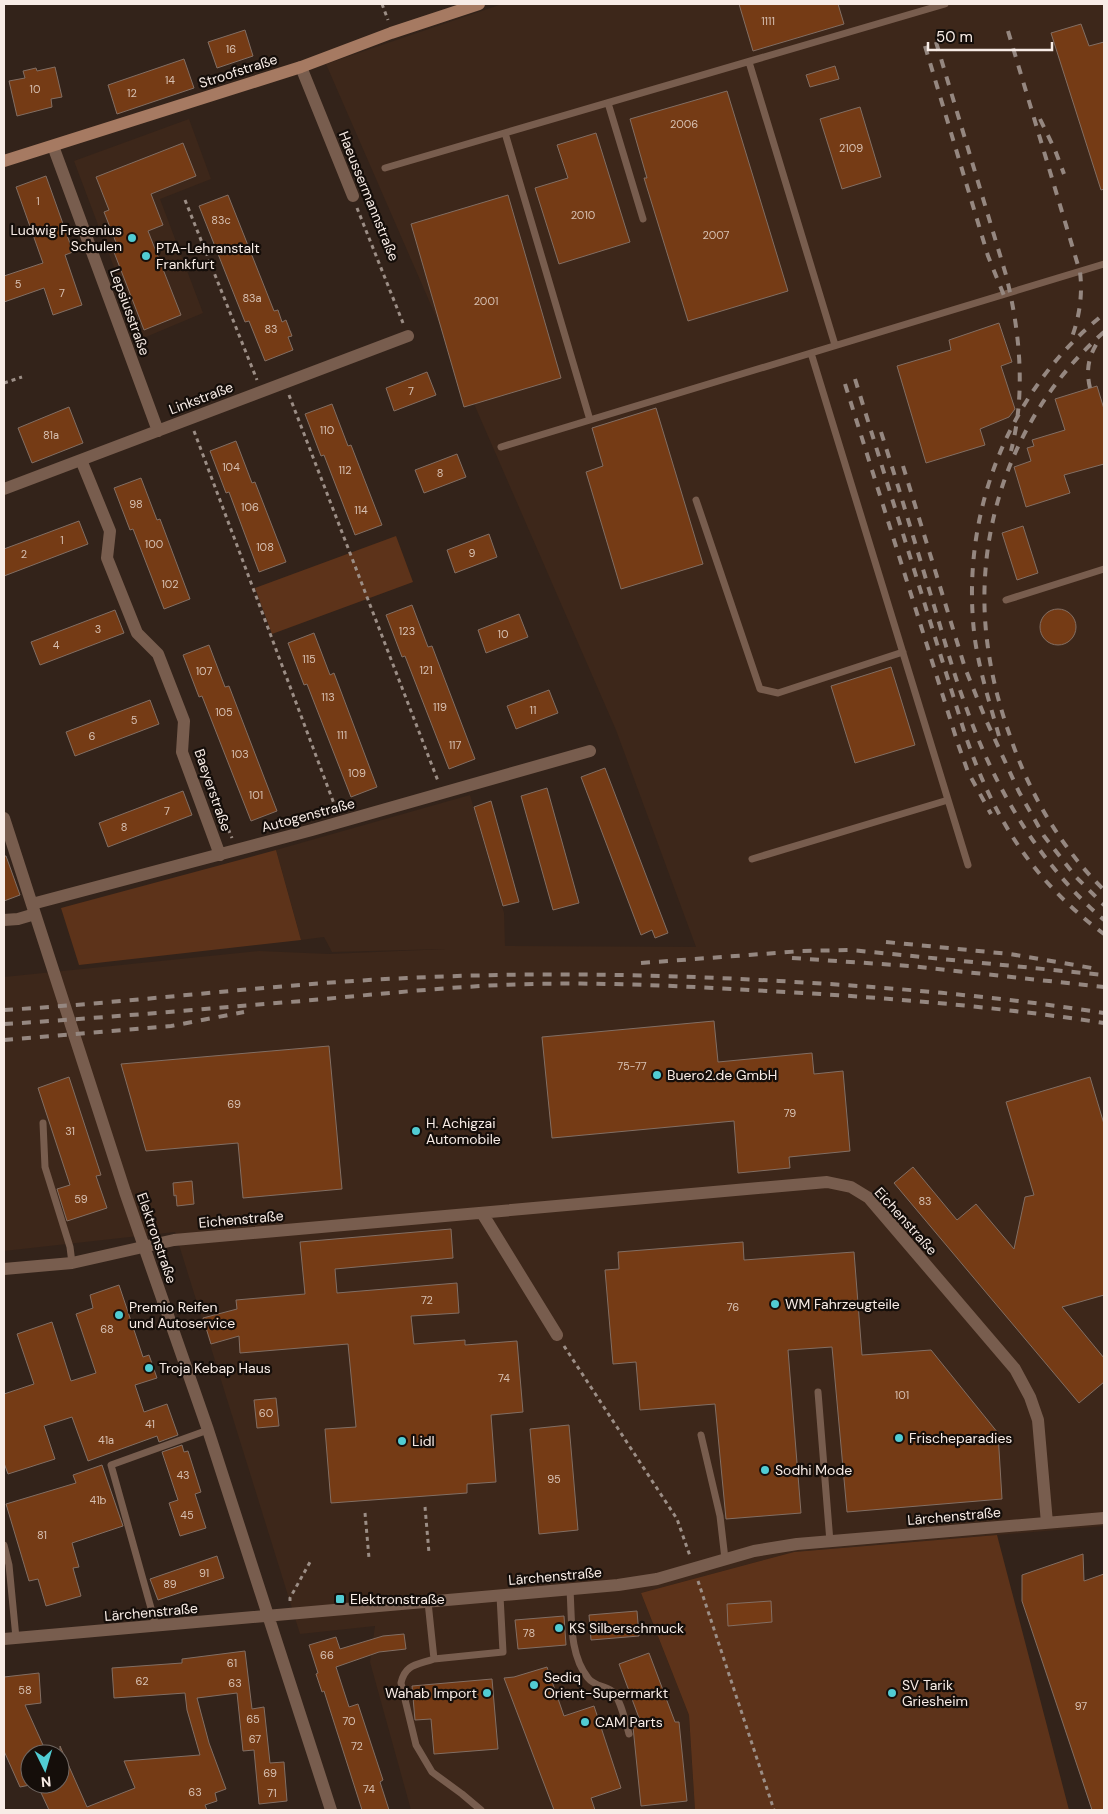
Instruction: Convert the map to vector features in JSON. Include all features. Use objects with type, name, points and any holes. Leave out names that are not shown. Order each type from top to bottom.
[{"type":"street","name":"Stroofstraße","points":[[4,161],[301,67],[391,33],[479,4]]},
{"type":"street","name":"Haeussermannstraße","points":[[301,67],[353,196]]},
{"type":"street","name":"Lepsiusstraße","points":[[53,146],[158,430]]},
{"type":"street","name":"Linkstraße","points":[[4,489],[408,336]]},
{"type":"street","name":"Baeyerstraße","points":[[81,460],[110,531],[107,558],[110,566],[137,633],[158,654],[184,721],[182,752],[220,855]]},
{"type":"street","name":"Autogenstraße","points":[[4,920],[18,919],[33,909],[590,751]]},
{"type":"street","name":"Elektronstraße","points":[[4,818],[144,1247],[208,1430],[331,1810]]},
{"type":"street","name":"Eichenstraße","points":[[4,1269],[72,1263],[174,1240],[826,1182],[851,1187],[868,1198],[1014,1369],[1030,1397],[1038,1420],[1047,1523]]},
{"type":"street","points":[[482,1213],[557,1335]]},
{"type":"street","name":"Lärchenstraße","points":[[10,1639],[570,1590],[639,1582],[754,1551],[797,1544],[1104,1518]]},
{"type":"lane","points":[[385,168],[944,4]]},
{"type":"lane","points":[[749,62],[835,345]]},
{"type":"lane","points":[[608,104],[643,219]]},
{"type":"lane","points":[[505,133],[590,420]]},
{"type":"lane","points":[[501,447],[1104,264]]},
{"type":"lane","points":[[811,353],[968,865]]},
{"type":"lane","points":[[696,500],[760,689],[778,692],[903,652]]},
{"type":"lane","points":[[1006,600],[1104,569]]},
{"type":"lane","points":[[752,859],[948,800]]},
{"type":"lane","points":[[43,1123],[44,1167],[70,1247],[72,1263]]},
{"type":"lane","points":[[818,1392],[830,1542]]},
{"type":"lane","points":[[156,1626],[111,1465],[208,1430]]},
{"type":"lane","points":[[701,1436],[720,1516],[725,1558]]},
{"type":"lane","points":[[4,1545],[9,1566],[10,1639]]},
{"type":"lane","points":[[570,1590],[574,1649],[587,1677],[592,1682],[613,1692],[617,1697],[629,1734]]},
{"type":"lane","points":[[481,1810],[432,1772],[416,1745],[401,1683],[407,1668],[434,1659],[503,1652],[500,1596]]},
{"type":"lane","points":[[428,1602],[434,1659]]},
{"type":"path","name":"Haeussermannstraße","points":[[353,196],[408,336]]},
{"type":"path","points":[[185,200],[261,392]]},
{"type":"path","points":[[4,383],[22,376]]},
{"type":"path","points":[[284,383],[442,793]]},
{"type":"path","points":[[189,419],[341,822]]},
{"type":"path","points":[[557,1335],[677,1519],[774,1810]]},
{"type":"path","points":[[425,1507],[429,1553]]},
{"type":"path","points":[[365,1512],[369,1558]]},
{"type":"path","points":[[291,1614],[290,1598],[310,1562]]},
{"type":"shaded area","points":[[502,4],[1104,4],[1104,1526],[794,1552],[641,1593],[689,1715],[695,1810],[411,1810],[370,1662],[375,1626],[300,1634],[175,1232],[4,1251],[4,977],[259,951],[329,954],[446,949],[332,952],[324,937],[301,940],[276,850],[470,795],[504,913],[505,946],[502,946],[696,947],[616,730],[326,64]]},
{"type":"shaded area","name":"PTA-Lehranstalt Frankfurt","points":[[189,119],[211,179],[160,199],[203,313],[141,339],[74,161]]},
{"type":"shaded area","points":[[396,536],[413,582],[272,634],[255,588]]},
{"type":"shaded area","points":[[276,850],[301,940],[79,965],[61,908]]},
{"type":"shaded area","name":"SV Tarik Griesheim","points":[[997,1535],[1069,1810],[695,1810],[689,1715],[641,1593],[794,1552]]},
{"type":"building","points":[[739,4],[838,4],[844,24],[753,51]]},
{"type":"building","points":[[1081,24],[1089,46],[1104,42],[1104,189],[1101,190],[1051,33]]},
{"type":"building","points":[[245,30],[253,56],[217,68],[208,42]]},
{"type":"building","points":[[184,59],[194,88],[117,114],[108,85]]},
{"type":"building","points":[[835,66],[839,79],[810,87],[806,75]]},
{"type":"building","points":[[55,67],[62,97],[51,99],[52,107],[17,116],[9,81],[25,78],[23,71],[36,68],[37,71]]},
{"type":"building","points":[[727,91],[788,291],[688,321],[644,178],[647,178],[630,119]]},
{"type":"building","points":[[860,107],[881,177],[842,189],[820,119]]},
{"type":"building","points":[[596,133],[630,242],[559,264],[535,188],[568,178],[557,145]]},
{"type":"building","name":"Ludwig Fresenius Schulen","points":[[183,143],[196,176],[151,194],[163,225],[148,231],[181,315],[144,330],[112,247],[117,245],[104,212],[109,210],[96,177]]},
{"type":"building","points":[[46,176],[73,252],[65,255],[82,305],[53,315],[44,288],[4,302],[4,276],[43,263],[16,187]]},
{"type":"building","points":[[228,195],[274,311],[278,310],[282,322],[286,320],[292,336],[288,337],[293,350],[265,361],[249,321],[245,322],[199,206]]},
{"type":"building","points":[[508,195],[561,378],[464,407],[411,224]]},
{"type":"building","points":[[999,323],[1012,362],[1001,366],[1015,409],[1009,417],[980,429],[985,445],[926,463],[897,366],[951,350],[949,340]]},
{"type":"building","points":[[427,372],[436,395],[394,411],[386,388]]},
{"type":"building","points":[[1097,386],[1104,409],[1104,464],[1064,475],[1070,493],[1026,507],[1014,467],[1031,461],[1027,448],[1034,446],[1032,440],[1065,430],[1055,399]]},
{"type":"building","points":[[332,404],[348,446],[351,445],[382,525],[355,535],[324,455],[321,456],[305,414]]},
{"type":"building","points":[[69,407],[83,443],[32,463],[18,428]]},
{"type":"building","points":[[656,408],[703,564],[621,589],[586,472],[603,466],[592,428]]},
{"type":"building","points":[[236,441],[252,483],[255,482],[286,562],[259,572],[229,492],[226,493],[210,451]]},
{"type":"building","points":[[457,454],[466,477],[424,493],[415,470]]},
{"type":"building","points":[[141,478],[157,520],[160,519],[190,599],[164,609],[133,529],[130,530],[114,488]]},
{"type":"building","points":[[79,521],[88,544],[4,576],[4,549]]},
{"type":"building","points":[[1023,526],[1038,573],[1017,580],[1002,533]]},
{"type":"building","points":[[489,534],[497,557],[455,573],[447,550]]},
{"type":"building","points":[[412,605],[428,647],[432,646],[475,759],[449,769],[405,656],[402,657],[386,615]]},
{"type":"building","points":[[1058,609],[1065,610],[1071,614],[1075,620],[1075,634],[1071,640],[1065,644],[1058,645],[1051,644],[1045,640],[1041,634],[1040,627],[1041,620],[1045,614],[1051,610]]},
{"type":"building","points":[[115,610],[124,633],[40,665],[31,642]]},
{"type":"building","points":[[519,614],[528,637],[486,653],[478,630]]},
{"type":"building","points":[[314,633],[330,675],[334,673],[377,787],[351,797],[307,684],[304,685],[288,643]]},
{"type":"building","points":[[209,645],[225,687],[229,686],[277,811],[251,821],[202,696],[199,697],[183,655]]},
{"type":"building","points":[[891,667],[915,745],[855,763],[831,686]]},
{"type":"building","points":[[549,690],[558,713],[516,729],[507,706]]},
{"type":"building","points":[[150,700],[159,724],[75,756],[66,732]]},
{"type":"building","points":[[605,768],[668,933],[655,938],[652,930],[641,935],[581,777]]},
{"type":"building","points":[[547,788],[579,903],[553,910],[521,796]]},
{"type":"building","points":[[183,791],[192,815],[108,847],[99,823]]},
{"type":"building","points":[[491,801],[519,902],[503,906],[474,807]]},
{"type":"building","points":[[4,856],[6,856],[20,895],[4,901]]},
{"type":"building","points":[[714,1021],[718,1062],[812,1053],[814,1074],[843,1071],[850,1151],[789,1157],[790,1168],[738,1173],[734,1121],[552,1138],[542,1037]]},
{"type":"building","points":[[329,1046],[342,1189],[243,1198],[238,1143],[146,1151],[121,1064]]},
{"type":"building","points":[[69,1077],[101,1175],[96,1176],[107,1208],[67,1221],[57,1189],[70,1185],[38,1088]]},
{"type":"building","points":[[1090,1077],[1104,1124],[1104,1295],[1062,1307],[1104,1358],[1104,1382],[1079,1403],[894,1183],[913,1167],[957,1220],[976,1204],[1014,1249],[1025,1197],[1034,1195],[1006,1102]]},
{"type":"building","points":[[192,1181],[194,1204],[177,1206],[173,1183]]},
{"type":"building","points":[[451,1229],[453,1258],[335,1269],[337,1293],[457,1283],[459,1313],[411,1316],[414,1344],[465,1340],[465,1345],[517,1341],[523,1412],[491,1415],[496,1482],[467,1484],[467,1493],[331,1503],[325,1429],[356,1427],[348,1344],[240,1353],[239,1336],[211,1344],[203,1318],[237,1309],[236,1300],[305,1294],[300,1242]]},
{"type":"building","points":[[743,1242],[744,1260],[854,1252],[862,1355],[931,1350],[998,1433],[1002,1499],[847,1512],[832,1347],[788,1350],[801,1513],[726,1519],[715,1404],[640,1410],[636,1362],[613,1364],[605,1270],[619,1269],[618,1252]]},
{"type":"building","points":[[119,1285],[143,1357],[149,1355],[157,1378],[135,1385],[144,1412],[167,1404],[178,1435],[159,1442],[157,1436],[88,1461],[72,1417],[44,1426],[55,1459],[8,1474],[4,1463],[4,1394],[34,1384],[17,1334],[52,1322],[71,1381],[96,1373],[76,1314],[93,1308],[90,1295]]},
{"type":"building","points":[[276,1398],[279,1426],[257,1428],[254,1400]]},
{"type":"building","points":[[569,1425],[578,1530],[539,1534],[530,1429]]},
{"type":"building","points":[[182,1445],[184,1452],[188,1451],[201,1492],[195,1494],[206,1528],[180,1536],[169,1503],[178,1500],[162,1452]]},
{"type":"building","points":[[102,1465],[123,1526],[72,1543],[79,1567],[73,1568],[81,1596],[46,1606],[38,1579],[29,1581],[6,1504],[76,1483],[73,1475]]},
{"type":"building","points":[[1083,1554],[1084,1581],[1104,1574],[1104,1810],[1092,1810],[1022,1601],[1022,1575]]},
{"type":"building","points":[[217,1556],[224,1578],[158,1600],[150,1579]]},
{"type":"building","points":[[771,1601],[772,1622],[728,1626],[727,1604]]},
{"type":"building","points":[[637,1611],[639,1636],[591,1640],[589,1615]]},
{"type":"building","points":[[564,1616],[566,1645],[518,1649],[515,1620]]},
{"type":"building","points":[[404,1634],[406,1649],[379,1652],[336,1667],[349,1707],[358,1704],[383,1780],[380,1782],[389,1810],[362,1810],[324,1691],[322,1692],[316,1674],[318,1673],[309,1645],[336,1637],[340,1649],[383,1636]]},
{"type":"building","points":[[245,1651],[252,1709],[264,1707],[270,1763],[284,1762],[287,1801],[259,1804],[254,1750],[243,1751],[237,1693],[197,1698],[209,1743],[226,1789],[215,1793],[217,1801],[205,1805],[207,1810],[49,1810],[42,1794],[70,1794],[70,1769],[87,1807],[135,1788],[124,1761],[200,1755],[187,1710],[185,1693],[114,1698],[112,1668],[182,1663],[182,1659]]},
{"type":"building","points":[[649,1653],[675,1722],[679,1722],[687,1801],[641,1806],[633,1727],[642,1726],[619,1664]]},
{"type":"building","points":[[547,1667],[564,1716],[594,1706],[621,1788],[591,1798],[595,1810],[554,1810],[504,1678],[514,1677]]},
{"type":"building","points":[[39,1673],[41,1703],[25,1705],[43,1744],[20,1744],[20,1787],[4,1751],[4,1677]]},
{"type":"building","points":[[492,1679],[498,1749],[434,1754],[431,1719],[415,1720],[412,1686]]},
{"type":"railway","points":[[1008,31],[1080,272],[1080,308],[1070,342]]},
{"type":"railway","points":[[936,42],[1006,275],[1015,318],[1020,385],[1019,407],[1011,451]]},
{"type":"railway","points":[[925,46],[988,256],[1007,303]]},
{"type":"railway","points":[[1040,119],[1064,174]]},
{"type":"railway","points":[[999,736],[982,676],[975,640],[972,594],[975,548],[983,503],[997,460],[1016,419],[1041,380],[1070,345],[1104,314]]},
{"type":"railway","points":[[1104,332],[1073,363],[1046,398],[1024,435],[1006,475],[994,517],[986,560],[984,604],[988,648],[994,682],[1018,757],[1037,799],[1060,838],[1088,874],[1104,890]]},
{"type":"railway","points":[[1090,388],[1089,365],[1097,343]]},
{"type":"railway","points":[[855,379],[976,765],[1003,820],[1018,846],[1036,870],[1079,914],[1104,934]]},
{"type":"railway","points":[[845,384],[958,744],[968,772],[991,814]]},
{"type":"railway","points":[[881,432],[958,683],[977,737],[990,766],[1005,795],[1039,849],[1059,874],[1104,920]]},
{"type":"railway","points":[[903,466],[965,668],[986,720],[1019,792],[1044,836],[1076,877],[1104,905]]},
{"type":"railway","points":[[886,942],[1010,954],[1092,968]]},
{"type":"railway","points":[[641,963],[802,951],[851,950],[1104,975]]},
{"type":"railway","points":[[792,958],[910,966],[1104,987]]},
{"type":"railway","points":[[4,1010],[357,981],[546,974],[686,977],[860,986],[983,997],[1104,1013]]},
{"type":"railway","points":[[4,1024],[451,988],[568,984],[668,986],[852,996],[978,1007],[1104,1023]]},
{"type":"railway","points":[[4,1040],[171,1026],[244,1012]]},
{"type":"place","name":"Ludwig Fresenius Schulen","points":[[132,238]]},
{"type":"place","name":"PTA-Lehranstalt Frankfurt","points":[[146,256]]},
{"type":"place","name":"Buero2.de GmbH","points":[[657,1075]]},
{"type":"place","name":"H. Achigzai Automobile","points":[[416,1131]]},
{"type":"place","name":"WM Fahrzeugteile","points":[[775,1304]]},
{"type":"place","name":"Premio Reifen und Autoservice","points":[[119,1315]]},
{"type":"place","name":"Troja Kebap Haus","points":[[149,1368]]},
{"type":"place","name":"Frischeparadies","points":[[899,1438]]},
{"type":"place","name":"Lidl","points":[[402,1441]]},
{"type":"place","name":"Sodhi Mode","points":[[765,1470]]},
{"type":"place","name":"Elektronstraße","points":[[340,1599]]},
{"type":"place","name":"KS Silberschmuck","points":[[559,1628]]},
{"type":"place","name":"Sediq Orient-Supermarkt","points":[[534,1685]]},
{"type":"place","name":"Wahab Import","points":[[487,1693]]},
{"type":"place","name":"SV Tarik Griesheim","points":[[892,1693]]},
{"type":"place","name":"CAM Parts","points":[[585,1722]]}]
